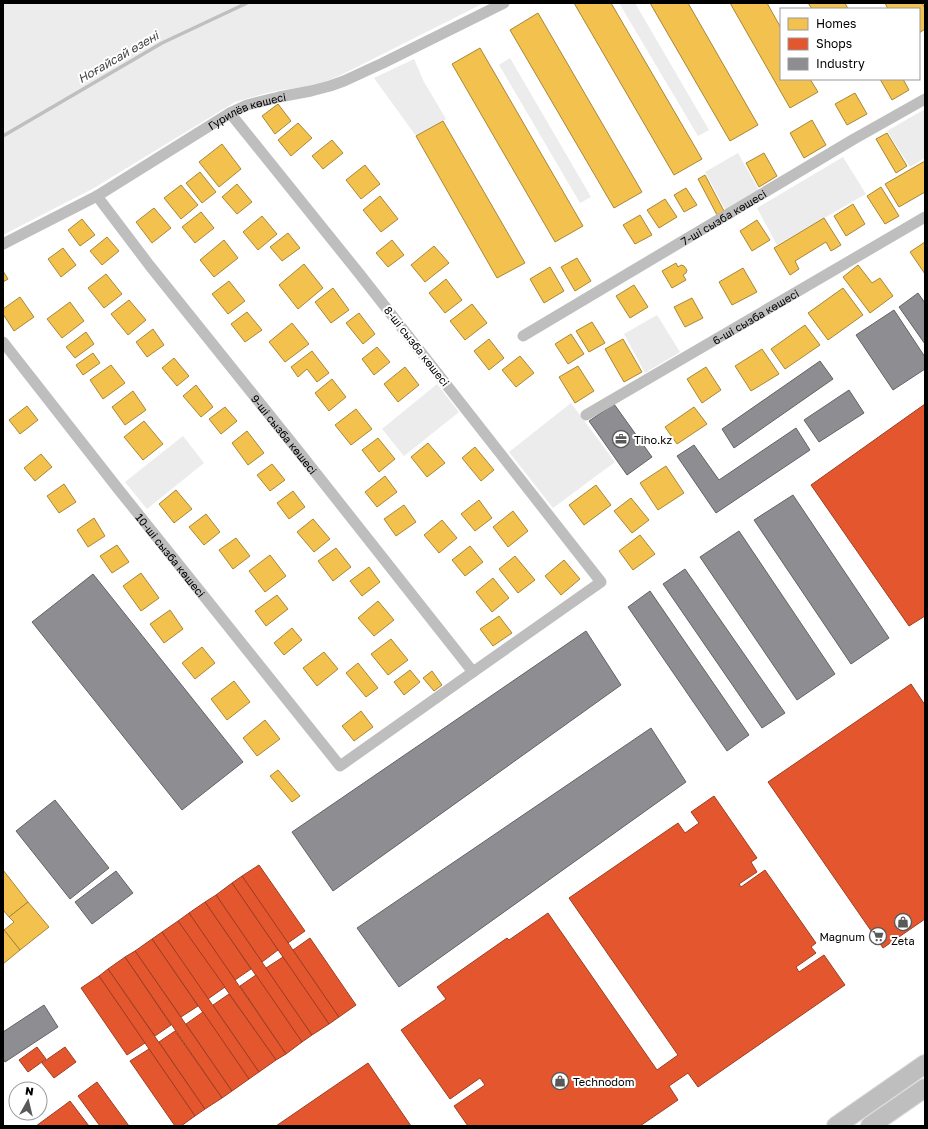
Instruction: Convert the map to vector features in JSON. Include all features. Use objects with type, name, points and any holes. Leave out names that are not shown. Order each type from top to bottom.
[{"type":"main road","points":[[836,1126],[925,1064]]},
{"type":"main road","points":[[870,1126],[925,1088]]},
{"type":"street","name":"Гурилёв көшесі","points":[[3,244],[97,196],[230,113],[247,105],[344,81],[504,3]]},
{"type":"street","name":"7-ші сызба көшесі","points":[[523,336],[925,99]]},
{"type":"street","name":"8-ші сызба көшесі","points":[[230,113],[358,272],[602,582],[473,672]]},
{"type":"street","name":"9-ші сызба көшесі","points":[[97,196],[150,266],[473,672]]},
{"type":"street","name":"6-ші сызба көшесі","points":[[586,415],[925,217]]},
{"type":"street","name":"10-ші сызба көшесі","points":[[3,342],[119,490],[340,766],[473,672]]},
{"type":"shaded area","points":[[3,3],[484,3],[325,82],[308,87],[263,94],[235,102],[94,188],[3,235]]},
{"type":"shaded area","points":[[619,3],[635,3],[709,130],[698,136]]},
{"type":"shaded area","points":[[510,58],[591,197],[580,203],[499,65]]},
{"type":"shaded area","points":[[414,59],[424,82],[446,119],[416,136],[374,78]]},
{"type":"shaded area","points":[[925,109],[925,158],[910,167],[887,131]]},
{"type":"shaded area","points":[[738,153],[760,192],[726,211],[705,172]]},
{"type":"shaded area","points":[[843,157],[866,194],[777,245],[757,208]]},
{"type":"shaded area","points":[[657,315],[680,352],[645,373],[624,334]]},
{"type":"shaded area","points":[[437,384],[459,412],[404,456],[382,429]]},
{"type":"shaded area","points":[[571,403],[615,462],[553,508],[509,452]]},
{"type":"shaded area","points":[[183,436],[204,463],[147,509],[125,482]]},
{"type":"building: Homes","points":[[574,3],[611,3],[702,159],[674,175]]},
{"type":"building: Homes","points":[[650,3],[688,3],[758,125],[730,141]]},
{"type":"building: Homes","points":[[730,3],[767,3],[780,26],[780,80],[811,80],[818,92],[790,108]]},
{"type":"building: Homes","points":[[808,3],[845,3],[848,8],[811,8]]},
{"type":"building: Homes","points":[[885,3],[922,3],[925,8],[925,29],[920,32],[920,8],[888,8]]},
{"type":"building: Homes","points":[[538,13],[642,192],[614,208],[510,30]]},
{"type":"building: Homes","points":[[480,48],[583,226],[555,242],[452,64]]},
{"type":"building: Homes","points":[[881,80],[904,80],[909,90],[892,100]]},
{"type":"building: Homes","points":[[855,93],[867,114],[847,125],[835,104]]},
{"type":"building: Homes","points":[[278,104],[291,121],[275,134],[262,116]]},
{"type":"building: Homes","points":[[812,120],[826,145],[804,158],[790,133]]},
{"type":"building: Homes","points":[[443,121],[525,263],[497,278],[416,136]]},
{"type":"building: Homes","points":[[298,123],[312,138],[291,156],[278,140]]},
{"type":"building: Homes","points":[[887,133],[907,166],[896,173],[876,139]]},
{"type":"building: Homes","points":[[332,140],[343,153],[323,169],[312,156]]},
{"type":"building: Homes","points":[[222,144],[241,169],[219,187],[199,162]]},
{"type":"building: Homes","points":[[764,153],[777,176],[759,187],[746,163]]},
{"type":"building: Homes","points":[[925,161],[925,192],[899,207],[885,184]]},
{"type":"building: Homes","points":[[365,165],[380,184],[361,199],[346,180]]},
{"type":"building: Homes","points":[[200,172],[216,192],[202,203],[186,183]]},
{"type":"building: Homes","points":[[705,175],[724,211],[717,215],[698,179]]},
{"type":"building: Homes","points":[[237,184],[252,202],[237,214],[222,197]]},
{"type":"building: Homes","points":[[181,185],[198,205],[181,219],[164,198]]},
{"type":"building: Homes","points":[[881,187],[899,216],[885,224],[867,196]]},
{"type":"building: Homes","points":[[686,188],[697,205],[684,212],[674,195]]},
{"type":"building: Homes","points":[[380,196],[398,219],[381,232],[363,210]]},
{"type":"building: Homes","points":[[665,199],[677,217],[659,228],[647,210]]},
{"type":"building: Homes","points":[[853,204],[865,224],[846,236],[834,216]]},
{"type":"building: Homes","points":[[154,208],[171,228],[152,243],[136,222]]},
{"type":"building: Homes","points":[[201,212],[214,228],[195,243],[182,227]]},
{"type":"building: Homes","points":[[640,215],[652,235],[635,244],[623,225]]},
{"type":"building: Homes","points":[[262,216],[277,234],[258,250],[243,232]]},
{"type":"building: Homes","points":[[824,218],[841,245],[831,251],[826,242],[795,261],[799,269],[790,275],[774,248]]},
{"type":"building: Homes","points":[[82,219],[95,235],[80,246],[68,230]]},
{"type":"building: Homes","points":[[757,220],[770,240],[752,251],[740,231]]},
{"type":"building: Homes","points":[[288,233],[300,248],[282,261],[270,247]]},
{"type":"building: Homes","points":[[107,237],[119,251],[102,265],[90,251]]},
{"type":"building: Homes","points":[[224,240],[238,258],[214,277],[200,260]]},
{"type":"building: Homes","points":[[392,240],[404,255],[388,267],[376,253]]},
{"type":"building: Homes","points":[[925,242],[925,274],[910,252]]},
{"type":"building: Homes","points":[[434,246],[449,263],[425,282],[411,265]]},
{"type":"building: Homes","points":[[63,248],[76,265],[61,277],[48,259]]},
{"type":"building: Homes","points":[[577,258],[591,281],[575,291],[561,267]]},
{"type":"building: Homes","points":[[676,263],[678,267],[681,265],[684,266],[687,270],[683,275],[686,280],[672,288],[662,271]]},
{"type":"building: Homes","points":[[304,264],[323,288],[298,309],[279,285]]},
{"type":"building: Homes","points":[[858,265],[872,283],[880,278],[893,296],[870,313],[843,277]]},
{"type":"building: Homes","points":[[550,267],[564,291],[544,303],[530,279]]},
{"type":"building: Homes","points":[[743,268],[757,292],[732,305],[719,282]]},
{"type":"building: Homes","points":[[3,271],[8,279],[3,282]]},
{"type":"building: Homes","points":[[106,274],[122,294],[104,308],[88,288]]},
{"type":"building: Homes","points":[[446,279],[462,300],[445,313],[429,293]]},
{"type":"building: Homes","points":[[229,281],[245,301],[228,314],[212,294]]},
{"type":"building: Homes","points":[[634,285],[648,307],[630,318],[616,296]]},
{"type":"building: Homes","points":[[333,288],[349,310],[331,323],[315,302]]},
{"type":"building: Homes","points":[[843,288],[863,315],[828,340],[808,313]]},
{"type":"building: Homes","points":[[20,297],[34,317],[14,331],[3,314],[3,309]]},
{"type":"building: Homes","points":[[692,298],[703,318],[685,327],[674,307]]},
{"type":"building: Homes","points":[[129,300],[146,320],[128,335],[111,314]]},
{"type":"building: Homes","points":[[70,302],[84,321],[62,338],[47,319]]},
{"type":"building: Homes","points":[[472,304],[487,323],[465,340],[450,321]]},
{"type":"building: Homes","points":[[247,312],[262,330],[245,342],[231,324]]},
{"type":"building: Homes","points":[[359,313],[375,334],[363,344],[346,323]]},
{"type":"building: Homes","points":[[592,322],[605,343],[589,352],[576,331]]},
{"type":"building: Homes","points":[[292,323],[309,344],[285,362],[269,342]]},
{"type":"building: Homes","points":[[805,325],[820,345],[785,369],[771,349]]},
{"type":"building: Homes","points":[[153,329],[164,345],[147,357],[136,342]]},
{"type":"building: Homes","points":[[86,332],[94,344],[75,358],[66,347]]},
{"type":"building: Homes","points":[[571,334],[584,354],[568,364],[555,344]]},
{"type":"building: Homes","points":[[489,339],[504,358],[489,370],[474,351]]},
{"type":"building: Homes","points":[[623,339],[642,372],[624,382],[605,349]]},
{"type":"building: Homes","points":[[377,347],[390,362],[374,375],[362,359]]},
{"type":"building: Homes","points":[[762,349],[779,374],[751,391],[735,366]]},
{"type":"building: Homes","points":[[312,351],[329,373],[317,382],[307,369],[298,377],[291,367]]},
{"type":"building: Homes","points":[[93,353],[100,363],[83,375],[76,365]]},
{"type":"building: Homes","points":[[520,356],[534,373],[516,387],[502,370]]},
{"type":"building: Homes","points":[[174,358],[189,376],[177,386],[162,368]]},
{"type":"building: Homes","points":[[111,365],[125,383],[103,399],[90,380]]},
{"type":"building: Homes","points":[[578,366],[594,391],[575,403],[559,377]]},
{"type":"building: Homes","points":[[405,367],[419,385],[398,402],[384,384]]},
{"type":"building: Homes","points":[[706,367],[721,390],[702,403],[687,379]]},
{"type":"building: Homes","points":[[332,379],[346,397],[329,411],[315,393]]},
{"type":"building: Homes","points":[[196,385],[213,407],[201,417],[183,396]]},
{"type":"building: Homes","points":[[133,391],[146,410],[125,425],[112,407]]},
{"type":"building: Homes","points":[[27,406],[38,420],[20,434],[9,420]]},
{"type":"building: Homes","points":[[225,407],[237,421],[221,434],[209,419]]},
{"type":"building: Homes","points":[[694,407],[707,424],[677,444],[665,427]]},
{"type":"building: Homes","points":[[356,409],[372,429],[351,445],[335,425]]},
{"type":"building: Homes","points":[[144,421],[163,444],[143,460],[124,437]]},
{"type":"building: Homes","points":[[247,431],[264,453],[248,465],[232,443]]},
{"type":"building: Homes","points":[[378,438],[395,459],[379,472],[362,450]]},
{"type":"building: Homes","points":[[428,443],[445,463],[427,477],[411,457]]},
{"type":"building: Homes","points":[[475,447],[494,470],[481,481],[462,458]]},
{"type":"building: Homes","points":[[41,454],[52,467],[35,481],[24,468]]},
{"type":"building: Homes","points":[[272,464],[285,480],[270,491],[257,475]]},
{"type":"building: Homes","points":[[666,466],[684,493],[658,510],[640,483]]},
{"type":"building: Homes","points":[[385,476],[397,492],[377,507],[365,492]]},
{"type":"building: Homes","points":[[64,484],[76,502],[59,513],[47,496]]},
{"type":"building: Homes","points":[[596,485],[611,505],[584,525],[569,505]]},
{"type":"building: Homes","points":[[176,490],[192,509],[174,523],[159,504]]},
{"type":"building: Homes","points":[[293,491],[305,507],[289,519],[277,503]]},
{"type":"building: Homes","points":[[631,498],[649,520],[632,533],[614,511]]},
{"type":"building: Homes","points":[[479,500],[492,518],[475,531],[461,514]]},
{"type":"building: Homes","points":[[404,505],[416,522],[396,536],[384,519]]},
{"type":"building: Homes","points":[[513,511],[528,531],[508,547],[493,527]]},
{"type":"building: Homes","points":[[206,514],[220,532],[204,545],[189,527]]},
{"type":"building: Homes","points":[[94,518],[105,536],[88,547],[77,530]]},
{"type":"building: Homes","points":[[313,519],[330,539],[314,552],[297,532]]},
{"type":"building: Homes","points":[[442,520],[457,538],[439,553],[424,535]]},
{"type":"building: Homes","points":[[640,535],[655,554],[633,570],[619,551]]},
{"type":"building: Homes","points":[[236,538],[250,556],[233,569],[219,550]]},
{"type":"building: Homes","points":[[117,545],[129,562],[112,573],[100,556]]},
{"type":"building: Homes","points":[[470,546],[483,562],[465,576],[452,560]]},
{"type":"building: Homes","points":[[336,548],[351,567],[333,581],[318,561]]},
{"type":"building: Homes","points":[[270,555],[286,576],[265,592],[249,571]]},
{"type":"building: Homes","points":[[515,556],[535,580],[518,593],[499,569]]},
{"type":"building: Homes","points":[[564,560],[580,579],[561,595],[545,576]]},
{"type":"building: Homes","points":[[369,567],[380,582],[362,596],[350,581]]},
{"type":"building: Homes","points":[[141,573],[159,598],[141,611],[123,586]]},
{"type":"building: Homes","points":[[493,578],[509,598],[492,612],[476,592]]},
{"type":"building: Homes","points":[[277,595],[288,609],[266,626],[255,611]]},
{"type":"building: Homes","points":[[378,601],[394,620],[374,636],[358,618]]},
{"type":"building: Homes","points":[[170,610],[183,629],[164,643],[150,624]]},
{"type":"building: Homes","points":[[499,616],[512,633],[493,646],[480,629]]},
{"type":"building: Homes","points":[[292,628],[302,640],[284,655],[274,643]]},
{"type":"building: Homes","points":[[391,639],[408,660],[388,675],[371,654]]},
{"type":"building: Homes","points":[[202,647],[215,663],[195,679],[182,663]]},
{"type":"building: Homes","points":[[324,652],[338,669],[317,686],[303,668]]},
{"type":"building: Homes","points":[[358,663],[378,688],[366,697],[346,673]]},
{"type":"building: Homes","points":[[410,670],[420,682],[404,695],[394,682]]},
{"type":"building: Homes","points":[[432,671],[442,685],[434,691],[423,678]]},
{"type":"building: Homes","points":[[234,681],[250,702],[227,720],[211,699]]},
{"type":"building: Homes","points":[[361,711],[373,727],[354,741],[342,726]]},
{"type":"building: Homes","points":[[265,720],[280,739],[257,756],[243,738]]},
{"type":"building: Homes","points":[[278,770],[300,796],[292,802],[270,776]]},
{"type":"building: Homes","points":[[3,870],[28,902],[9,917],[3,910]]},
{"type":"building: Homes","points":[[28,902],[49,927],[20,950],[4,930],[14,922],[9,917]]},
{"type":"building: Homes","points":[[4,930],[20,950],[3,964],[3,931]]},
{"type":"building: Shops","points":[[925,404],[925,616],[909,626],[811,485]]},
{"type":"building: Shops","points":[[911,684],[925,705],[925,919],[883,948],[768,782]]},
{"type":"building: Shops","points":[[714,796],[757,858],[751,862],[757,872],[739,884],[741,887],[765,870],[816,943],[811,947],[816,953],[796,967],[799,972],[824,955],[845,985],[698,1087],[688,1073],[669,1086],[678,1100],[640,1126],[468,1126],[454,1106],[485,1085],[480,1078],[450,1099],[401,1030],[446,999],[437,987],[507,938],[509,940],[548,913],[657,1070],[678,1055],[569,898],[678,823],[685,833],[699,823],[691,812]]},
{"type":"building: Shops","points":[[259,865],[305,931],[288,943],[242,876]]},
{"type":"building: Shops","points":[[242,876],[339,1017],[329,1024],[232,883]]},
{"type":"building: Shops","points":[[232,883],[278,950],[262,962],[216,895]]},
{"type":"building: Shops","points":[[216,895],[312,1035],[302,1042],[205,902]]},
{"type":"building: Shops","points":[[205,902],[251,969],[235,980],[189,913]]},
{"type":"building: Shops","points":[[189,913],[286,1054],[276,1060],[178,921]]},
{"type":"building: Shops","points":[[178,921],[225,987],[208,999],[162,932]]},
{"type":"building: Shops","points":[[162,932],[259,1072],[249,1079],[152,939]]},
{"type":"building: Shops","points":[[310,938],[356,1005],[339,1017],[293,950]]},
{"type":"building: Shops","points":[[152,939],[198,1006],[181,1017],[135,951]]},
{"type":"building: Shops","points":[[135,951],[232,1091],[222,1098],[125,957]]},
{"type":"building: Shops","points":[[125,957],[171,1025],[155,1036],[108,969]]},
{"type":"building: Shops","points":[[283,957],[329,1024],[312,1035],[266,968]]},
{"type":"building: Shops","points":[[108,969],[205,1109],[195,1116],[99,976]]},
{"type":"building: Shops","points":[[256,975],[302,1042],[286,1054],[240,986]]},
{"type":"building: Shops","points":[[99,976],[145,1043],[127,1055],[81,988]]},
{"type":"building: Shops","points":[[229,994],[276,1060],[259,1072],[213,1005]]},
{"type":"building: Shops","points":[[203,1012],[249,1079],[232,1091],[186,1024]]},
{"type":"building: Shops","points":[[175,1031],[222,1098],[205,1109],[159,1042]]},
{"type":"building: Shops","points":[[37,1047],[46,1059],[28,1072],[19,1060]]},
{"type":"building: Shops","points":[[65,1047],[76,1062],[54,1078],[42,1063]]},
{"type":"building: Shops","points":[[149,1049],[195,1116],[181,1126],[175,1126],[130,1061]]},
{"type":"building: Shops","points":[[368,1063],[411,1126],[276,1126]]},
{"type":"building: Shops","points":[[97,1082],[129,1126],[100,1126],[78,1096]]},
{"type":"building: Shops","points":[[70,1101],[89,1126],[36,1126],[43,1121],[48,1121],[48,1117]]},
{"type":"building: Industry","points":[[918,293],[925,303],[925,344],[899,307]]},
{"type":"building: Industry","points":[[894,310],[925,357],[925,369],[893,390],[856,335]]},
{"type":"building: Industry","points":[[820,361],[833,379],[734,448],[722,429]]},
{"type":"building: Industry","points":[[849,390],[864,413],[819,442],[804,420]]},
{"type":"building: Industry","points":[[614,404],[652,457],[627,475],[589,421]]},
{"type":"building: Industry","points":[[796,428],[810,450],[716,513],[677,456],[694,445],[719,480]]},
{"type":"building: Industry","points":[[793,495],[889,638],[851,664],[754,520]]},
{"type":"building: Industry","points":[[739,531],[835,674],[797,700],[700,557]]},
{"type":"building: Industry","points":[[685,569],[785,713],[762,728],[663,584]]},
{"type":"building: Industry","points":[[93,574],[243,762],[182,810],[32,622]]},
{"type":"building: Industry","points":[[650,591],[749,735],[727,751],[628,607]]},
{"type":"building: Industry","points":[[586,631],[621,685],[333,891],[292,832]]},
{"type":"building: Industry","points":[[651,728],[686,782],[399,987],[357,928]]},
{"type":"building: Industry","points":[[55,800],[109,868],[70,899],[16,831]]},
{"type":"building: Industry","points":[[116,871],[133,893],[92,924],[75,902]]},
{"type":"building: Industry","points":[[44,1005],[58,1027],[5,1062],[3,1059],[3,1032]]},
{"type":"waterway","name":"Ноғайсай өзені","points":[[3,136],[162,43],[247,3]]},
{"type":"place","name":"Tiho.kz","points":[[621,439]]},
{"type":"place","name":"Zeta","points":[[903,922]]},
{"type":"place","name":"Magnum","points":[[878,936]]},
{"type":"place","name":"Technodom","points":[[560,1081]]}]
